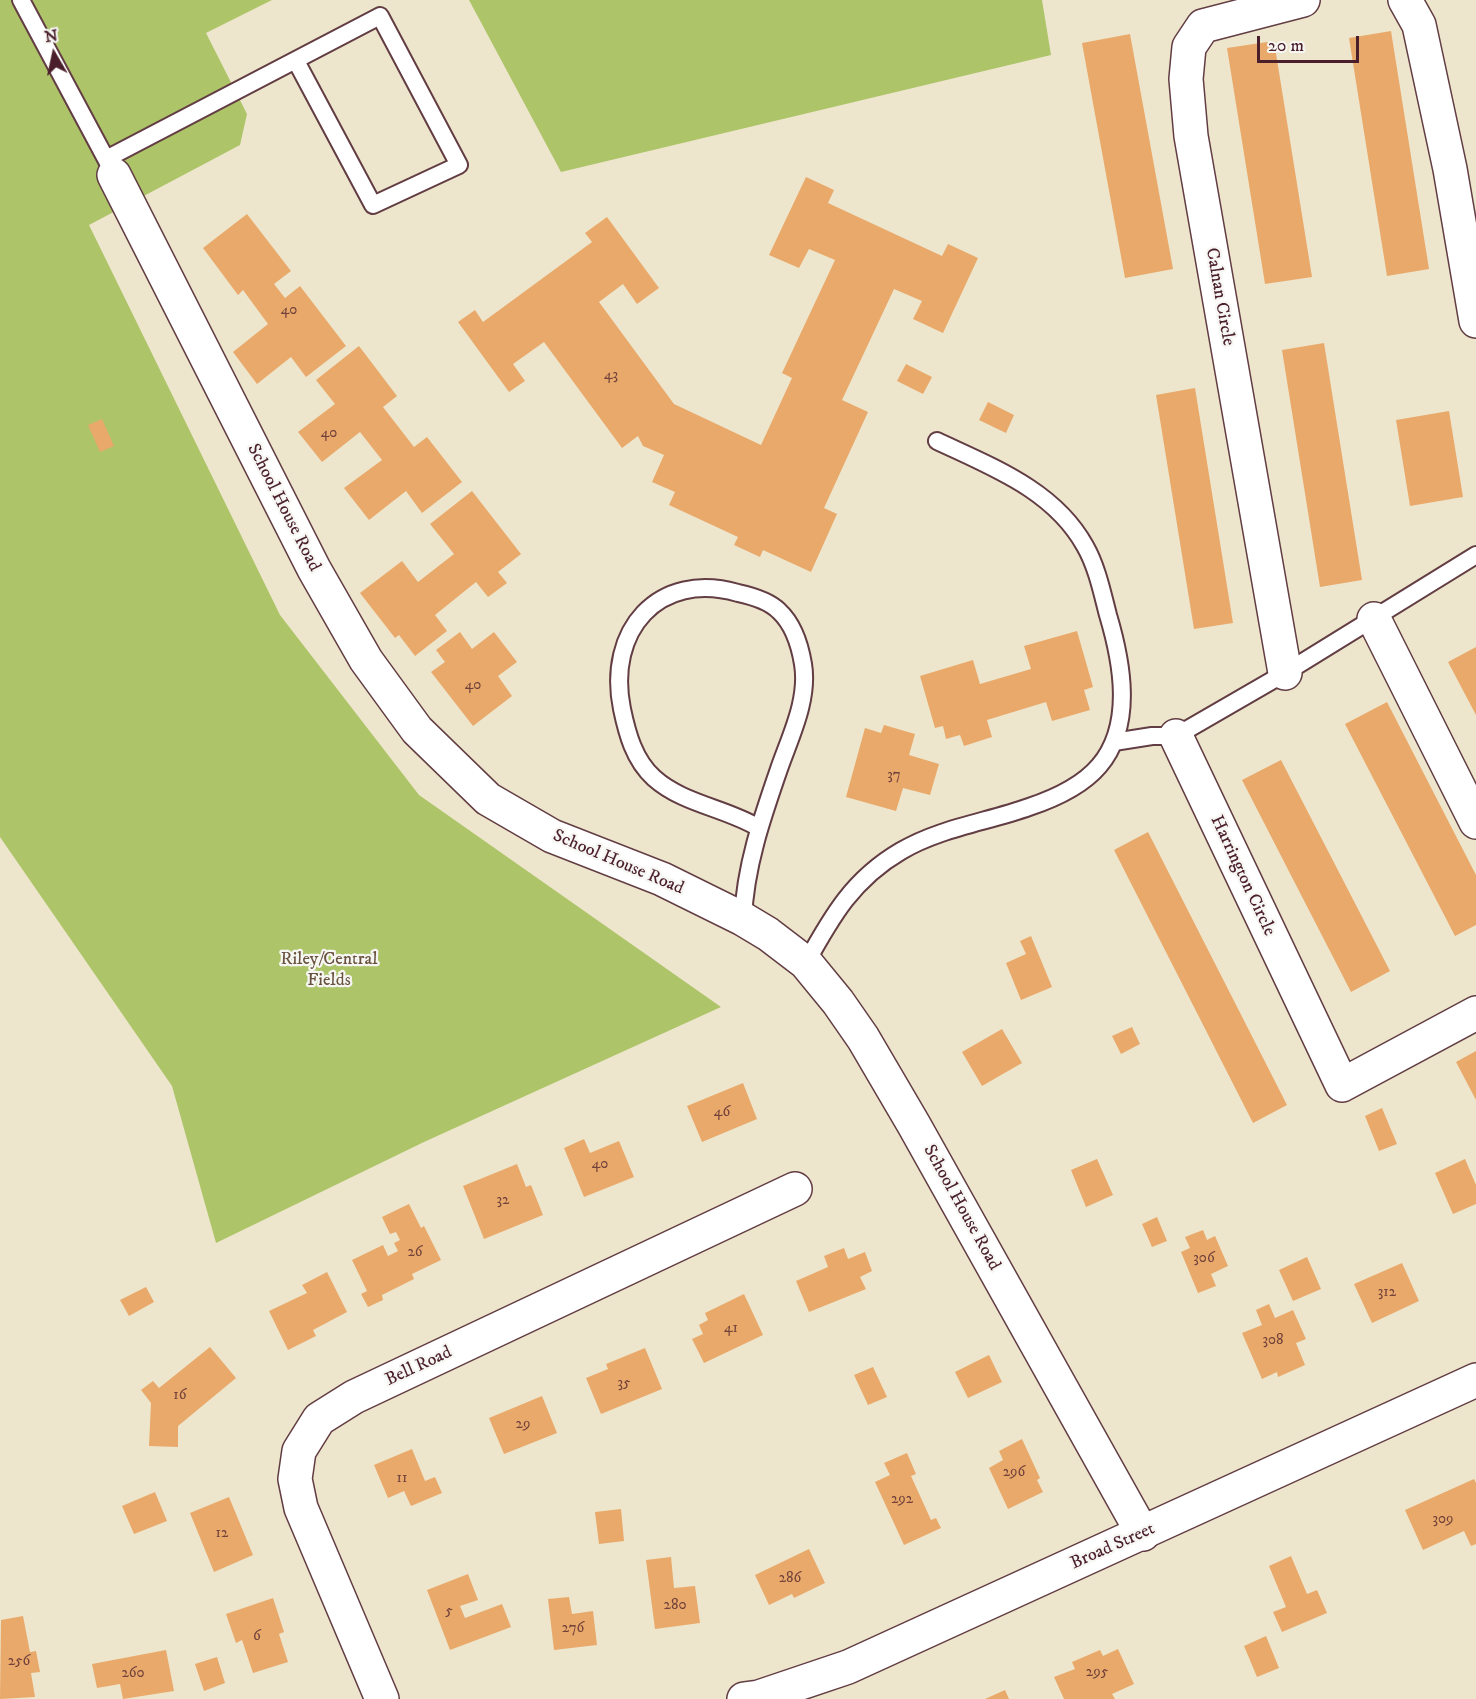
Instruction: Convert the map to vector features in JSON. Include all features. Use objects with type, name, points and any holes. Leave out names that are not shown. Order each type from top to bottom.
[{"type":"street","points":[[1405,0],[1419,26],[1450,169],[1476,321]]},
{"type":"street","name":"Calnan Circle","points":[[1285,673],[1191,136],[1186,79],[1189,47],[1203,26],[1299,1]]},
{"type":"street","name":"School House Road","points":[[110,167],[314,569],[366,660],[417,730],[488,799],[552,836],[662,879],[743,919],[768,934],[806,963],[838,1002],[903,1106],[1143,1534]]},
{"type":"street","points":[[1374,619],[1476,822]]},
{"type":"street","name":"Harrington Circle","points":[[1176,736],[1342,1085],[1476,1013]]},
{"type":"street","name":"Bell Road","points":[[382,1699],[301,1508],[295,1479],[299,1451],[319,1419],[354,1397],[795,1189]]},
{"type":"street","name":"Broad Street","points":[[754,1698],[848,1667],[1476,1380]]},
{"type":"lane","points":[[21,0],[110,167],[296,61],[380,16],[459,165],[373,206],[296,61]]},
{"type":"lane","points":[[806,963],[832,916],[863,878],[902,850],[954,828],[1030,807],[1073,787],[1099,767],[1114,742],[1121,716],[1119,667],[1113,631],[1101,587],[1086,546],[1050,502],[1015,478],[937,441]]},
{"type":"lane","points":[[1114,742],[1152,736],[1176,736],[1285,673],[1476,555]]},
{"type":"lane","points":[[743,919],[744,892],[759,828],[799,711],[804,688],[803,665],[795,636],[779,611],[756,597],[727,589],[693,588],[666,596],[644,611],[631,631],[621,658],[620,698],[626,730],[636,755],[653,777],[676,793],[742,817],[759,828]]},
{"type":"green space","name":"Riley/Central Fields","points":[[0,0],[272,0],[206,33],[247,114],[240,145],[89,225],[280,615],[419,795],[721,1007],[424,1142],[216,1243],[172,1086],[0,837]]},
{"type":"green space","points":[[469,0],[1042,0],[1051,55],[561,172]]},
{"type":"building","points":[[1391,31],[1429,269],[1387,276],[1349,38]]},
{"type":"building","points":[[1130,34],[1173,269],[1125,278],[1082,43]]},
{"type":"building","points":[[1274,41],[1312,277],[1265,284],[1227,48]]},
{"type":"building","points":[[806,177],[834,190],[828,203],[942,256],[948,244],[978,258],[943,333],[913,319],[922,301],[894,289],[842,400],[868,412],[824,508],[837,514],[811,572],[763,550],[760,557],[734,545],[738,537],[669,505],[675,492],[652,482],[664,455],[643,446],[638,436],[622,448],[544,342],[513,364],[525,381],[509,392],[458,322],[475,310],[483,322],[592,242],[585,233],[607,217],[659,288],[637,304],[623,284],[599,302],[674,404],[761,445],[792,378],[782,373],[835,260],[809,249],[799,268],[769,255]]},
{"type":"building","points":[[247,214],[291,271],[274,284],[285,298],[300,286],[346,346],[306,377],[291,357],[257,384],[233,352],[268,324],[243,290],[238,295],[203,248]]},
{"type":"building","points":[[1324,343],[1362,580],[1320,587],[1282,350]]},
{"type":"building","points":[[359,346],[397,396],[383,407],[414,447],[427,437],[462,482],[422,513],[406,491],[369,520],[344,488],[382,460],[360,432],[322,462],[298,432],[335,404],[316,380]]},
{"type":"building","points":[[906,364],[932,377],[923,394],[897,381]]},
{"type":"building","points":[[1195,388],[1233,623],[1194,629],[1156,395]]},
{"type":"building","points":[[988,402],[1014,415],[1006,433],[979,420]]},
{"type":"building","points":[[1449,411],[1463,497],[1410,506],[1396,420]]},
{"type":"building","points":[[102,419],[114,446],[100,452],[88,425]]},
{"type":"building","points":[[472,491],[521,554],[498,572],[507,583],[488,597],[476,582],[435,615],[447,631],[415,656],[399,635],[395,638],[360,593],[402,561],[418,582],[454,554],[430,524]]},
{"type":"building","points":[[1077,631],[1093,687],[1084,690],[1090,710],[1052,721],[1046,702],[987,720],[992,737],[964,746],[960,735],[946,739],[943,726],[935,728],[920,676],[973,660],[980,684],[1031,669],[1024,646]]},
{"type":"building","points":[[460,632],[472,649],[494,632],[517,662],[498,676],[512,696],[473,726],[431,672],[445,662],[436,650]]},
{"type":"building","points":[[1476,647],[1476,715],[1448,662]]},
{"type":"building","points":[[1387,702],[1476,875],[1476,925],[1455,936],[1345,724]]},
{"type":"building","points":[[884,725],[915,734],[909,755],[939,764],[930,795],[903,788],[896,811],[846,797],[865,728],[881,733]]},
{"type":"building","points":[[1281,760],[1390,971],[1351,992],[1242,780]]},
{"type":"building","points":[[1148,832],[1287,1105],[1253,1123],[1114,850]]},
{"type":"building","points":[[1031,936],[1052,987],[1021,1000],[1006,963],[1026,954],[1020,941]]},
{"type":"building","points":[[1132,1027],[1140,1044],[1121,1054],[1112,1036]]},
{"type":"building","points":[[1002,1029],[1022,1063],[982,1086],[962,1052]]},
{"type":"building","points":[[1476,1051],[1476,1100],[1456,1062]]},
{"type":"building","points":[[743,1083],[757,1119],[702,1142],[687,1106]]},
{"type":"building","points":[[1382,1108],[1397,1144],[1379,1151],[1365,1116]]},
{"type":"building","points":[[584,1139],[590,1153],[619,1141],[634,1177],[584,1197],[564,1148]]},
{"type":"building","points":[[1097,1159],[1113,1195],[1086,1207],[1071,1170]]},
{"type":"building","points":[[1465,1159],[1476,1185],[1476,1204],[1453,1214],[1435,1173]]},
{"type":"building","points":[[517,1164],[526,1187],[531,1185],[543,1215],[484,1239],[463,1186]]},
{"type":"building","points":[[409,1204],[421,1228],[424,1226],[441,1260],[412,1274],[414,1279],[382,1295],[383,1300],[368,1307],[361,1294],[367,1291],[352,1260],[383,1245],[388,1256],[398,1251],[394,1243],[400,1240],[396,1232],[390,1234],[382,1217]]},
{"type":"building","points":[[1157,1217],[1167,1241],[1152,1247],[1142,1224]]},
{"type":"building","points":[[1203,1230],[1207,1240],[1215,1236],[1228,1266],[1211,1274],[1216,1286],[1198,1293],[1181,1252],[1190,1248],[1185,1237]]},
{"type":"building","points":[[844,1248],[848,1259],[865,1252],[872,1271],[860,1277],[866,1289],[809,1312],[796,1281],[828,1267],[824,1256]]},
{"type":"building","points":[[1307,1257],[1321,1289],[1293,1301],[1279,1270]]},
{"type":"building","points":[[1402,1263],[1419,1301],[1372,1323],[1354,1284]]},
{"type":"building","points":[[327,1272],[347,1312],[313,1330],[316,1336],[288,1350],[269,1311],[307,1293],[302,1285]]},
{"type":"building","points":[[146,1287],[154,1302],[129,1316],[120,1300]]},
{"type":"building","points":[[744,1294],[763,1335],[704,1363],[692,1339],[703,1334],[699,1325],[708,1320],[705,1313]]},
{"type":"building","points":[[1269,1304],[1275,1318],[1293,1310],[1306,1339],[1296,1343],[1305,1365],[1278,1377],[1277,1372],[1262,1379],[1242,1333],[1262,1325],[1256,1310]]},
{"type":"building","points":[[210,1347],[236,1378],[178,1426],[178,1447],[149,1446],[151,1403],[141,1390],[153,1381],[159,1388]]},
{"type":"building","points":[[645,1348],[662,1389],[601,1414],[586,1378],[608,1369],[606,1364]]},
{"type":"building","points":[[989,1355],[1002,1382],[968,1398],[955,1372]]},
{"type":"building","points":[[873,1367],[887,1397],[868,1405],[854,1375]]},
{"type":"building","points":[[542,1396],[557,1433],[504,1454],[489,1418]]},
{"type":"building","points":[[1022,1439],[1040,1478],[1037,1480],[1043,1492],[1008,1509],[989,1468],[1003,1460],[999,1451]]},
{"type":"building","points":[[412,1449],[425,1481],[435,1477],[442,1493],[411,1506],[404,1491],[388,1498],[374,1465]]},
{"type":"building","points":[[907,1453],[916,1474],[911,1476],[931,1520],[936,1518],[941,1528],[904,1545],[875,1482],[890,1475],[884,1463]]},
{"type":"building","points":[[1474,1479],[1476,1483],[1476,1544],[1471,1546],[1464,1531],[1423,1550],[1405,1510]]},
{"type":"building","points":[[155,1492],[167,1521],[134,1534],[122,1506]]},
{"type":"building","points":[[229,1497],[253,1555],[214,1572],[190,1513]]},
{"type":"building","points":[[621,1509],[624,1541],[599,1544],[595,1512]]},
{"type":"building","points":[[809,1549],[825,1583],[794,1598],[792,1594],[769,1605],[755,1575]]},
{"type":"building","points":[[1291,1556],[1307,1594],[1317,1590],[1327,1613],[1282,1632],[1273,1612],[1286,1607],[1269,1566]]},
{"type":"building","points":[[671,1557],[674,1588],[695,1586],[700,1623],[655,1629],[646,1560]]},
{"type":"building","points":[[468,1574],[478,1600],[460,1606],[465,1618],[502,1604],[511,1627],[450,1650],[427,1590]]},
{"type":"building","points":[[569,1597],[572,1614],[593,1611],[597,1645],[554,1650],[548,1599]]},
{"type":"building","points":[[273,1598],[284,1632],[279,1634],[288,1662],[253,1673],[242,1640],[236,1643],[226,1614]]},
{"type":"building","points":[[23,1616],[30,1652],[36,1651],[40,1672],[31,1673],[35,1697],[0,1699],[1,1620]]},
{"type":"building","points":[[1266,1636],[1279,1668],[1257,1677],[1244,1646]]},
{"type":"building","points":[[1118,1649],[1134,1684],[1112,1694],[1115,1699],[1064,1699],[1054,1677],[1075,1669],[1072,1662],[1100,1650],[1103,1656]]},
{"type":"building","points":[[166,1650],[174,1691],[123,1699],[120,1684],[97,1688],[92,1664]]},
{"type":"building","points":[[217,1657],[225,1683],[204,1691],[195,1664]]},
{"type":"building","points":[[1005,1690],[1009,1699],[985,1699]]}]
